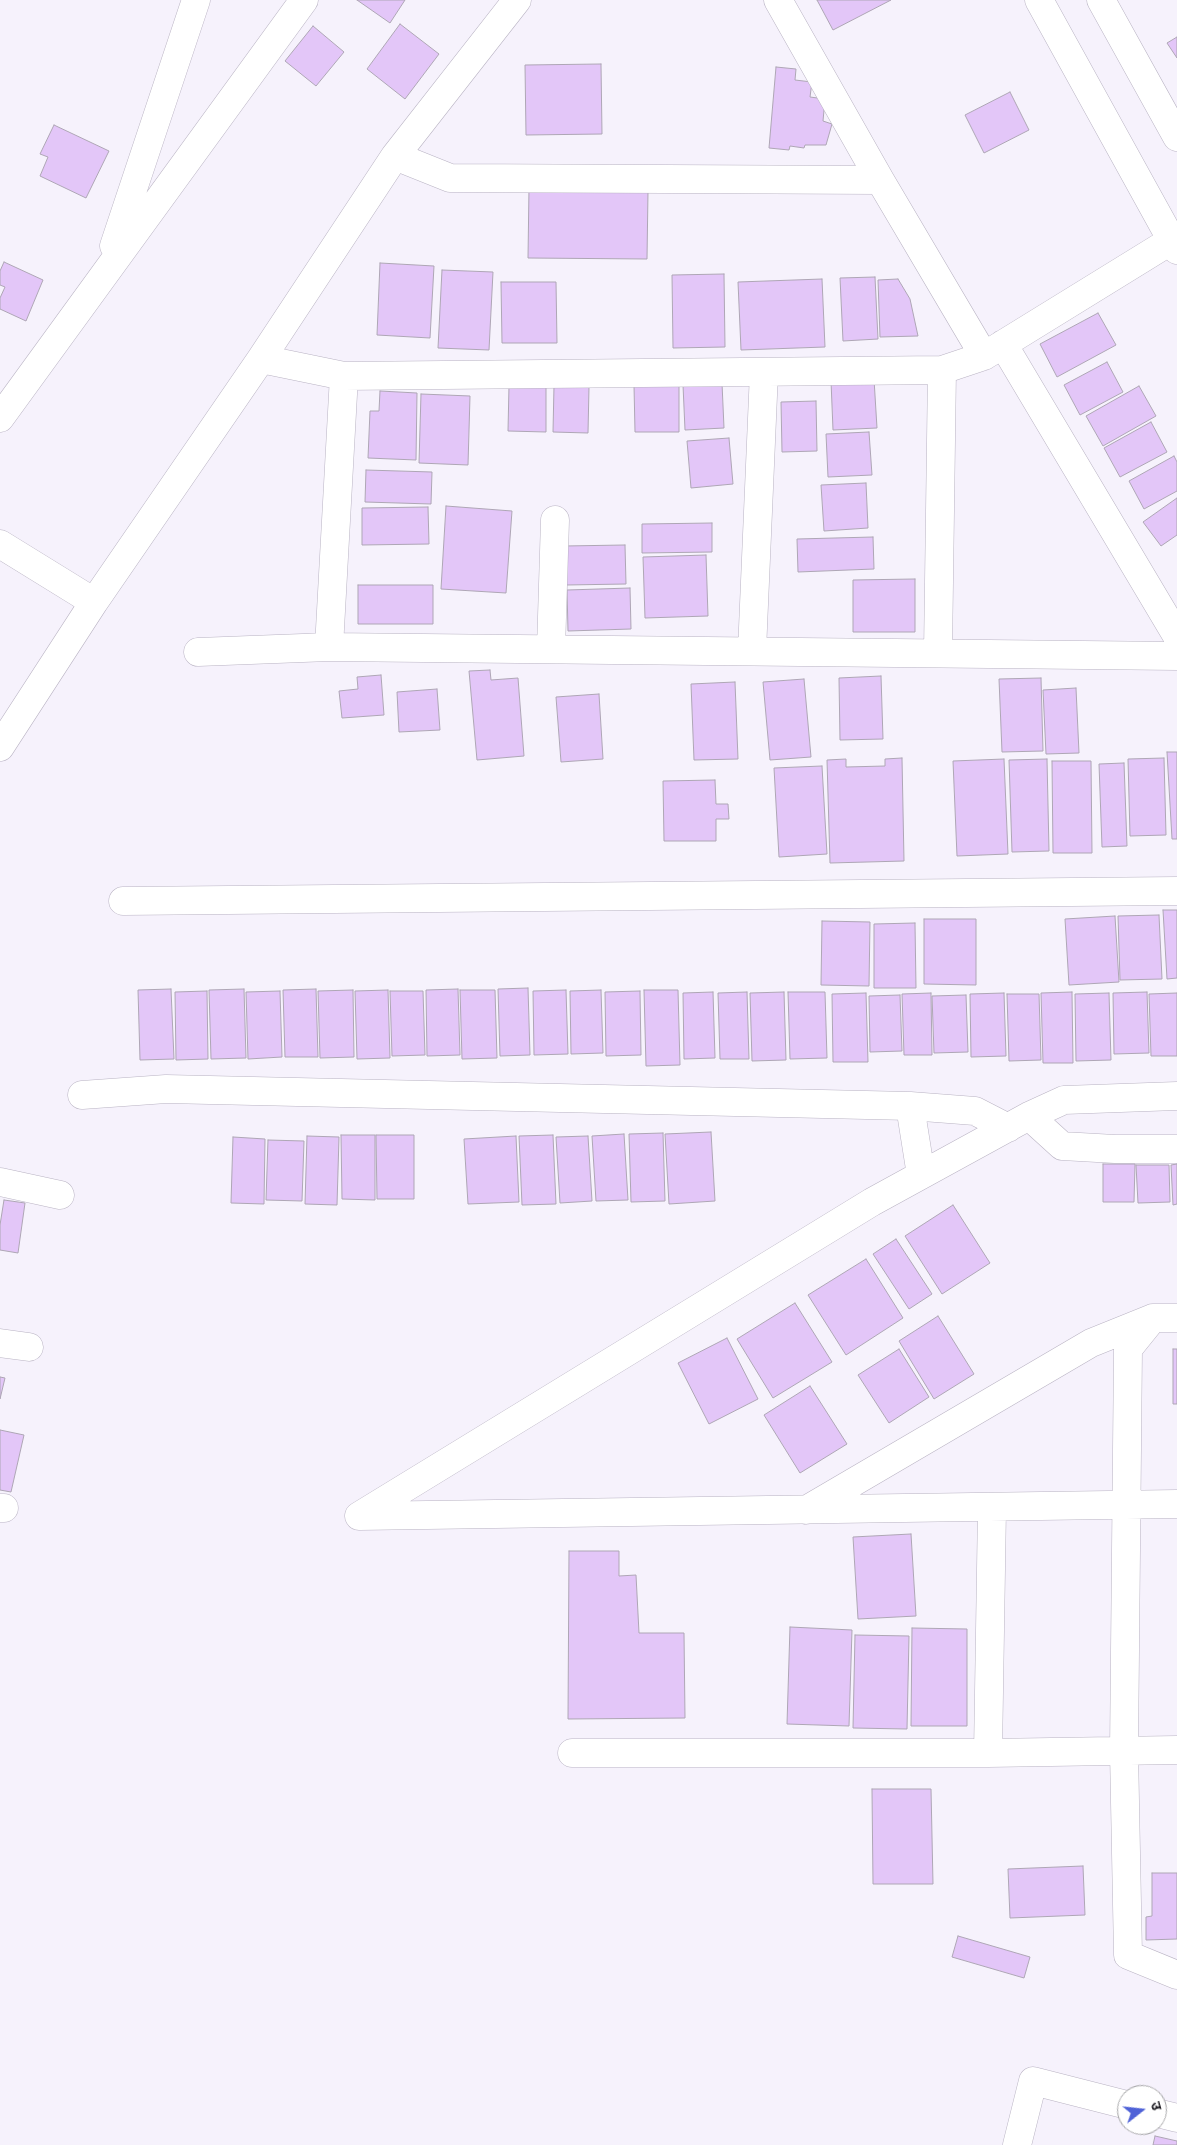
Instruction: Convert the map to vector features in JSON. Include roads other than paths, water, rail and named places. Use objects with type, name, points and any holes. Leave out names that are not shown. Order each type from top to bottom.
[{"type":"street","points":[[106,271],[196,0]]},
{"type":"street","points":[[0,418],[304,0]]},
{"type":"street","points":[[0,747],[94,602],[261,359],[395,156],[517,0]]},
{"type":"street","points":[[778,0],[880,180],[994,350],[1177,636]]},
{"type":"street","points":[[261,359],[344,376],[942,370],[994,350],[1175,243],[1039,0]]},
{"type":"street","points":[[1101,0],[1177,137]]},
{"type":"street","points":[[395,156],[450,178],[880,180]]},
{"type":"street","points":[[938,652],[942,370]]},
{"type":"street","points":[[752,651],[764,372]]},
{"type":"street","points":[[329,647],[344,376]]},
{"type":"street","points":[[551,649],[554,520]]},
{"type":"street","points":[[0,544],[94,602]]},
{"type":"street","points":[[198,652],[329,647],[1177,656]]},
{"type":"street","points":[[123,901],[1177,890]]},
{"type":"street","points":[[82,1095],[166,1090],[910,1106],[975,1111],[1018,1122],[1062,1146],[1116,1149],[1177,1149]]},
{"type":"street","points":[[1177,1096],[1064,1100],[1018,1122],[872,1202],[360,1516],[992,1508],[1128,1503],[1177,1504]]},
{"type":"street","points":[[910,1106],[921,1175]]},
{"type":"street","points":[[0,1182],[60,1195]]},
{"type":"street","points":[[804,1510],[1091,1343],[1165,1318]]},
{"type":"street","points":[[1165,1318],[1128,1349],[1128,1503],[1124,1751],[1128,1955],[1177,1975]]},
{"type":"street","points":[[0,1343],[29,1347]]},
{"type":"street","points":[[988,1753],[992,1508]]},
{"type":"street","points":[[572,1753],[988,1753],[1177,1750]]},
{"type":"street","points":[[1017,2145],[1033,2081],[1117,2102]]}]
